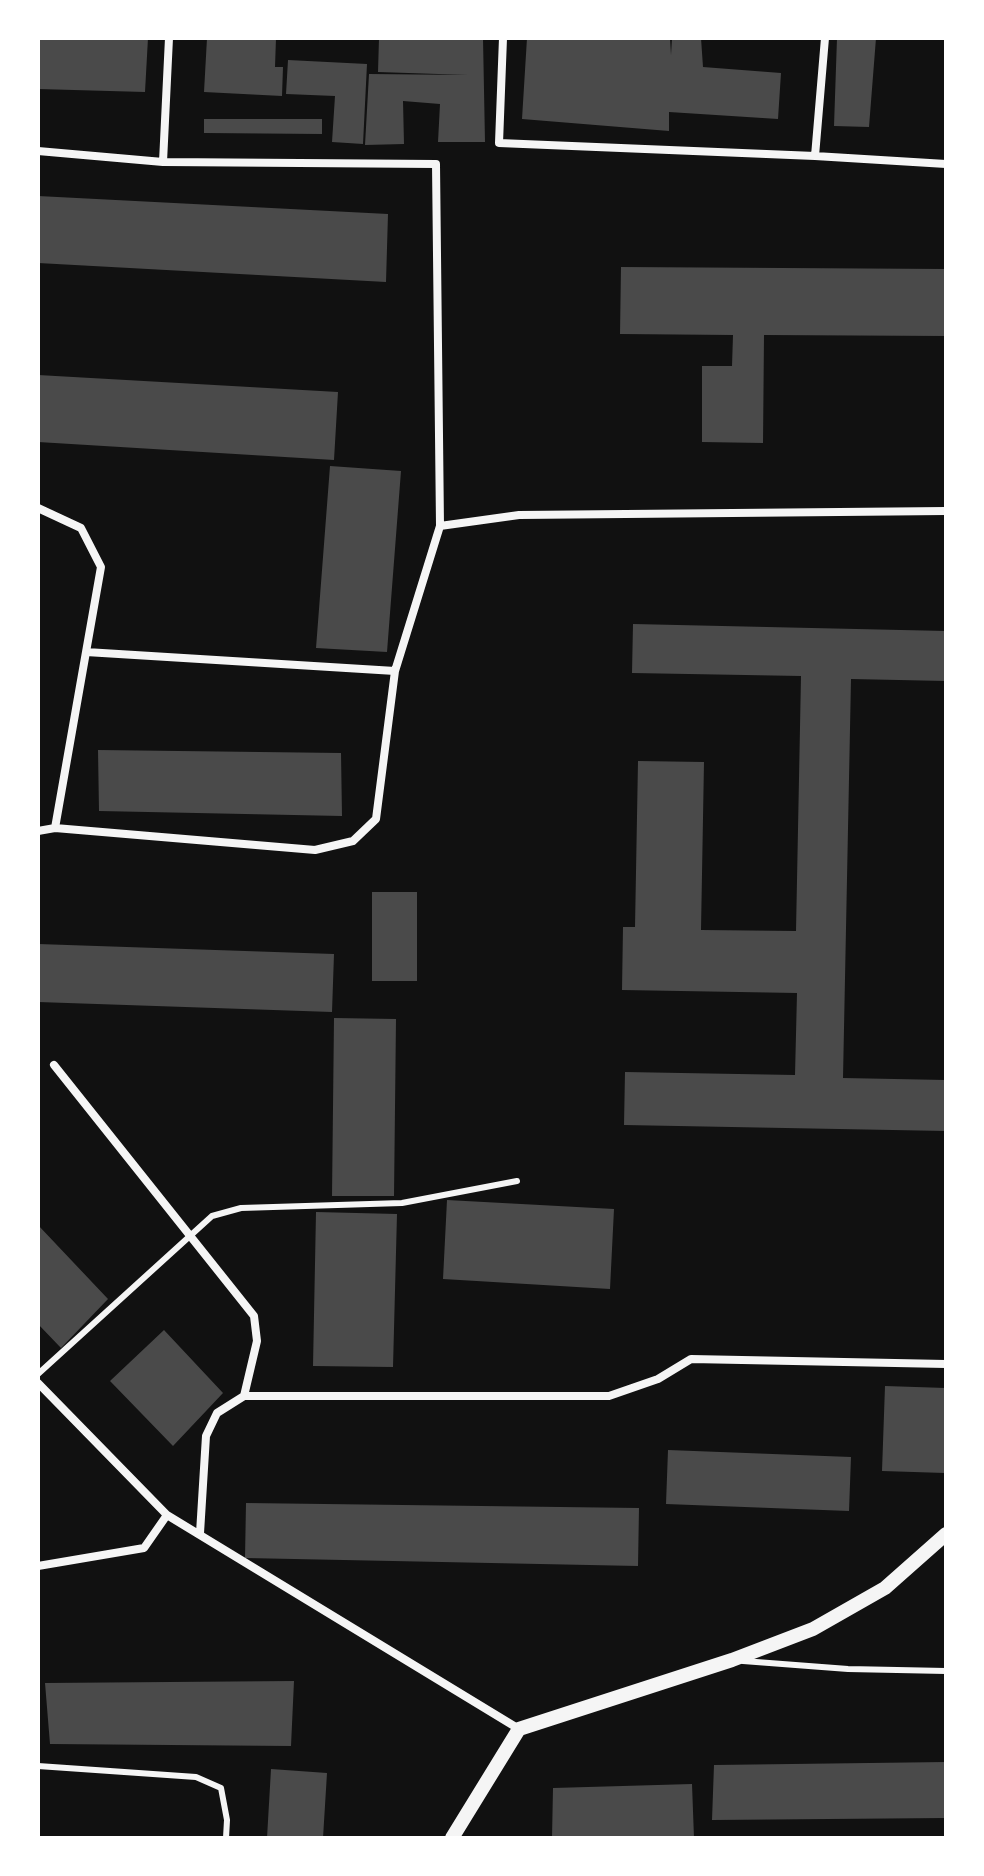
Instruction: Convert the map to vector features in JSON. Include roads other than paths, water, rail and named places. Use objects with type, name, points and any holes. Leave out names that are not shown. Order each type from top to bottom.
[{"type":"street","points":[[163,162],[169,38]]},
{"type":"street","points":[[503,38],[499,143],[946,164]]},
{"type":"street","points":[[815,156],[825,38]]},
{"type":"street","points":[[38,151],[163,162],[436,164],[440,526],[395,671],[376,819],[353,841],[315,850],[55,828],[38,831]]},
{"type":"street","points":[[38,508],[81,528],[101,567],[55,828]]},
{"type":"street","points":[[440,526],[519,515],[946,511]]},
{"type":"street","points":[[86,652],[395,671]]},
{"type":"street","points":[[54,1065],[254,1316],[257,1341],[244,1396]]},
{"type":"street","points":[[200,1533],[206,1436],[217,1413],[244,1396],[609,1396],[658,1379],[691,1359],[946,1364]]},
{"type":"street","points":[[38,1383],[167,1515],[519,1729]]},
{"type":"street","points":[[38,1566],[144,1548],[167,1515]]},
{"type":"street","points":[[452,1838],[519,1729],[732,1660],[813,1629],[885,1588],[946,1534]]},
{"type":"lane","points":[[38,1374],[212,1216],[241,1208],[402,1203],[517,1181]]},
{"type":"lane","points":[[732,1660],[848,1669],[946,1671]]},
{"type":"lane","points":[[38,1766],[196,1777],[221,1788],[227,1820],[226,1838]]}]
